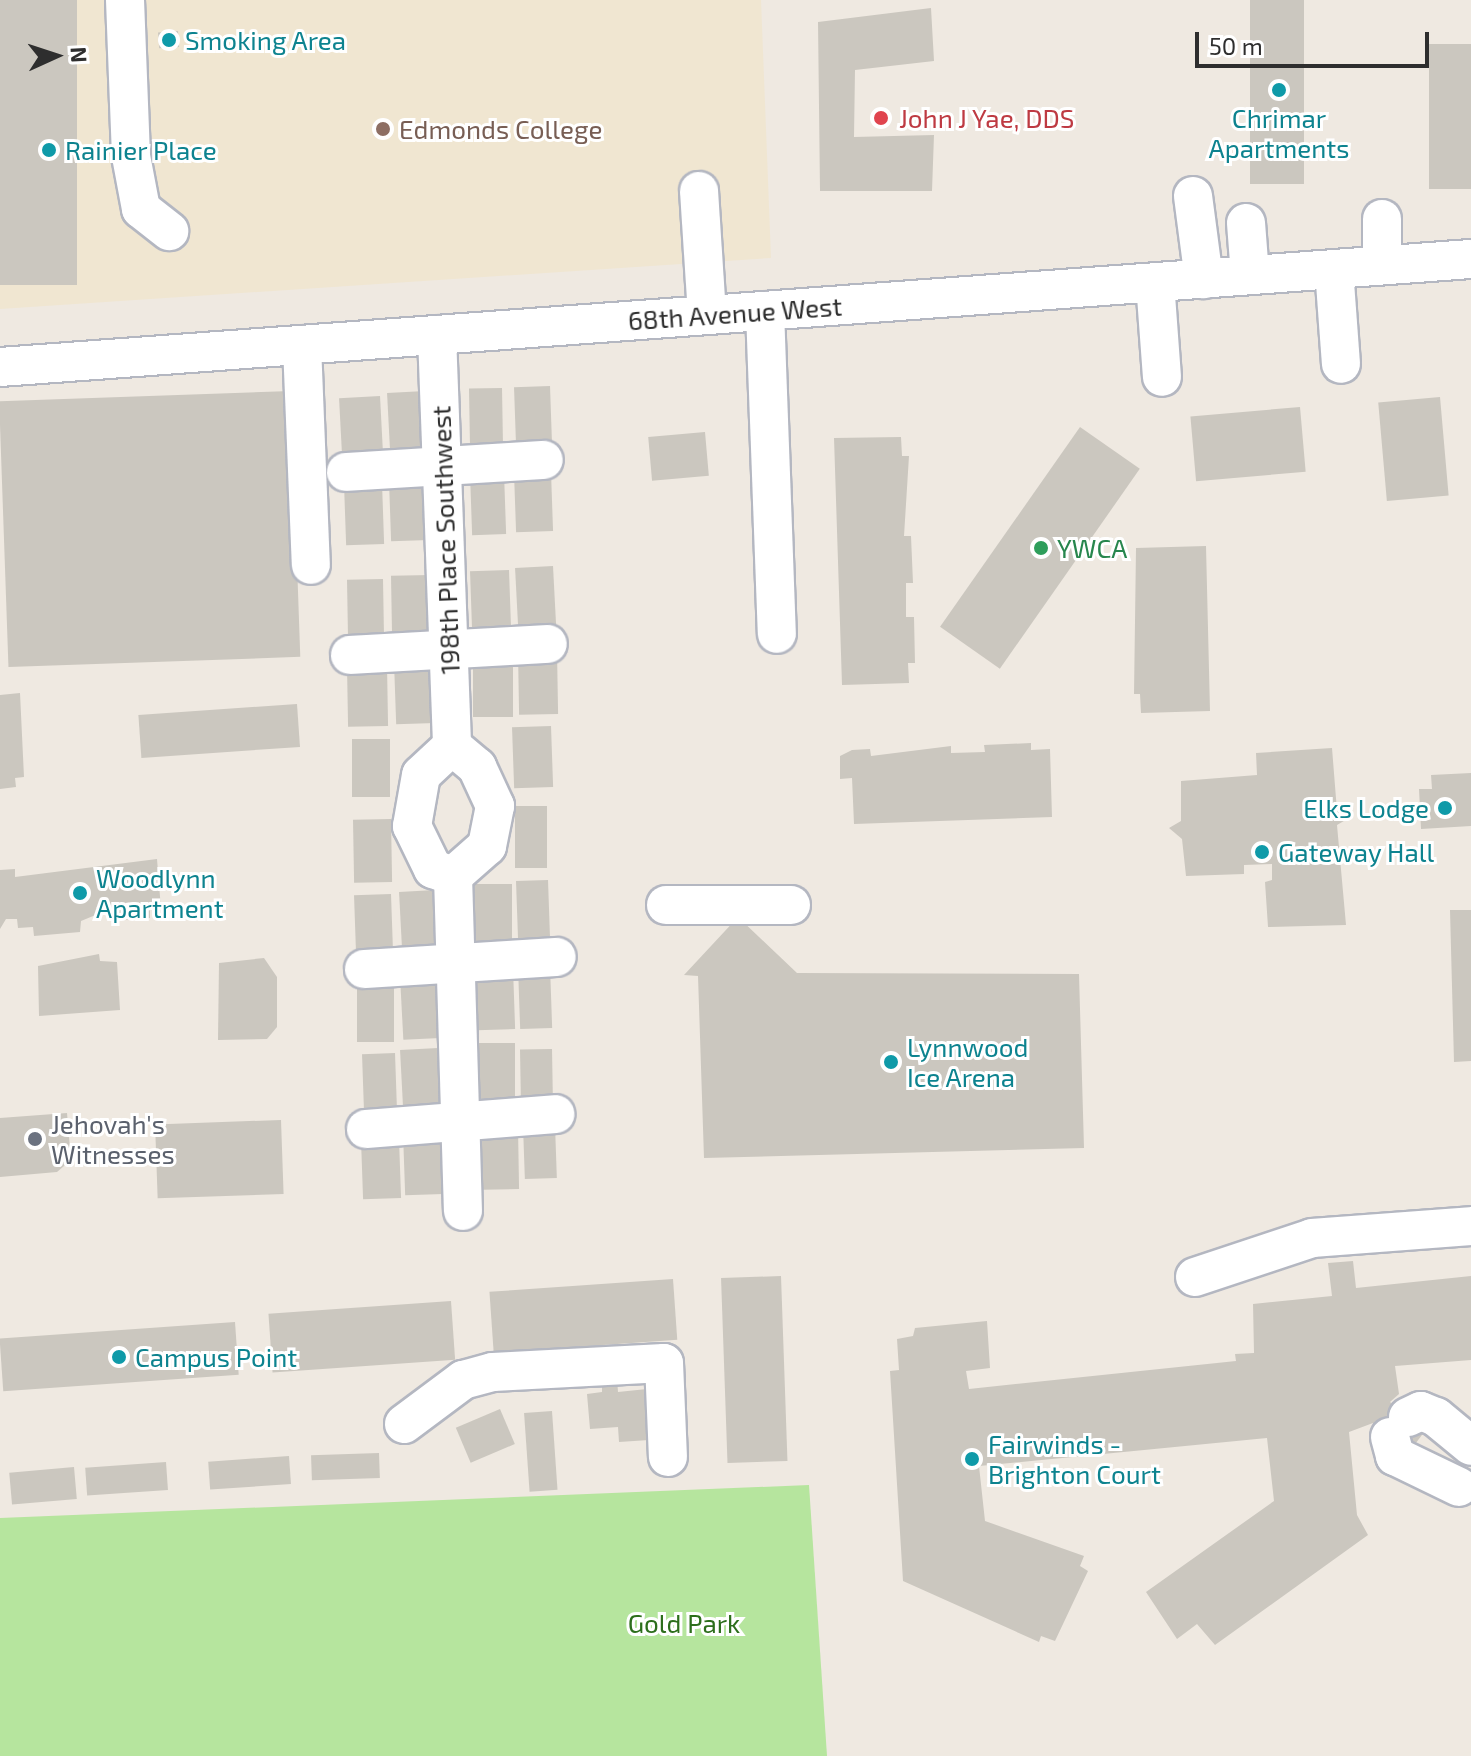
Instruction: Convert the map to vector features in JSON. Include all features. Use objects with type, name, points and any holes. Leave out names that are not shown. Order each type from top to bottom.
[{"type":"street","points":[[125,0],[131,156],[141,209],[169,231]]},
{"type":"street","points":[[699,191],[707,315]]},
{"type":"street","points":[[1193,196],[1204,279]]},
{"type":"street","points":[[1382,219],[1382,265]]},
{"type":"street","points":[[1246,223],[1250,275]]},
{"type":"street","name":"68th Avenue West","points":[[0,367],[1471,259]]},
{"type":"street","points":[[1334,269],[1341,364]]},
{"type":"street","points":[[1155,282],[1162,377]]},
{"type":"street","points":[[765,311],[777,634]]},
{"type":"street","name":"198th Place Southwest","points":[[437,335],[452,746]]},
{"type":"street","points":[[302,345],[311,565]]},
{"type":"street","points":[[346,472],[544,460]]},
{"type":"street","points":[[350,655],[548,644]]},
{"type":"street","points":[[453,876],[433,869],[412,826],[421,775],[452,746],[477,767],[495,806],[487,846],[453,876],[463,1211]]},
{"type":"street","points":[[666,905],[791,905]]},
{"type":"street","points":[[364,969],[557,957]]},
{"type":"street","points":[[366,1129],[555,1114]]},
{"type":"street","points":[[1195,1277],[1312,1238],[1471,1226]]},
{"type":"street","points":[[404,1424],[463,1380],[493,1372],[664,1363],[668,1457]]},
{"type":"street","points":[[1459,1487],[1395,1456],[1399,1427],[1421,1411],[1436,1417],[1471,1446]]},
{"type":"shaded area","name":"Edmonds College","points":[[0,0],[761,0],[771,258],[0,309]]},
{"type":"green space","name":"Gold Park","points":[[809,1485],[827,1756],[0,1756],[0,1518]]},
{"type":"building","name":"Rainier Place","points":[[0,0],[77,0],[77,285],[0,285]]},
{"type":"building","name":"Chrimar Apartments","points":[[1250,0],[1304,0],[1304,184],[1250,184]]},
{"type":"building","points":[[931,8],[934,61],[855,70],[854,137],[934,135],[932,191],[820,191],[818,22]]},
{"type":"building","name":"Smoking Area","points":[[178,31],[179,47],[159,48],[158,32]]},
{"type":"building","points":[[1429,44],[1471,44],[1471,189],[1429,189]]},
{"type":"building","points":[[550,386],[552,443],[516,444],[514,387]]},
{"type":"building","points":[[502,388],[503,447],[470,448],[469,389]]},
{"type":"building","points":[[291,391],[300,657],[8,667],[0,401]]},
{"type":"building","points":[[425,391],[428,452],[390,454],[387,393]]},
{"type":"building","points":[[380,396],[383,458],[342,460],[339,398]]},
{"type":"building","points":[[1440,397],[1449,496],[1387,501],[1378,402]]},
{"type":"building","points":[[1300,407],[1306,472],[1196,481],[1190,417]]},
{"type":"building","name":"YWCA","points":[[1080,427],[1140,469],[1000,669],[940,627]]},
{"type":"building","points":[[705,432],[709,476],[652,481],[648,437]]},
{"type":"building","points":[[901,437],[902,456],[909,456],[904,536],[911,536],[913,583],[906,583],[906,617],[914,617],[915,663],[908,663],[909,683],[842,685],[834,438]]},
{"type":"building","points":[[551,472],[553,531],[516,532],[514,473]]},
{"type":"building","points":[[504,473],[506,534],[472,535],[470,474]]},
{"type":"building","points":[[427,480],[429,540],[391,541],[389,481]]},
{"type":"building","points":[[382,483],[384,544],[346,545],[344,484]]},
{"type":"building","points":[[1206,546],[1210,711],[1141,713],[1140,694],[1134,694],[1136,548]]},
{"type":"building","points":[[553,566],[556,629],[518,631],[515,568]]},
{"type":"building","points":[[509,570],[511,631],[472,632],[470,571]]},
{"type":"building","points":[[431,575],[432,634],[392,635],[391,576]]},
{"type":"building","points":[[383,579],[384,635],[348,636],[347,580]]},
{"type":"building","points":[[557,651],[558,714],[519,715],[518,652]]},
{"type":"building","points":[[473,655],[513,655],[513,717],[473,717]]},
{"type":"building","points":[[433,661],[435,723],[396,724],[394,662]]},
{"type":"building","points":[[387,665],[388,726],[348,727],[347,666]]},
{"type":"building","points":[[20,693],[24,777],[15,778],[16,787],[0,789],[0,695]]},
{"type":"building","points":[[297,704],[300,747],[141,758],[138,715]]},
{"type":"building","points":[[551,726],[553,787],[514,788],[512,727]]},
{"type":"building","points":[[352,739],[390,739],[390,797],[352,797]]},
{"type":"building","points":[[1031,743],[1031,750],[1050,749],[1052,817],[854,824],[852,778],[840,779],[840,756],[852,750],[870,749],[871,756],[951,746],[951,753],[985,752],[984,745]]},
{"type":"building","name":"Gateway Hall","points":[[1332,748],[1337,811],[1349,818],[1337,825],[1346,925],[1268,927],[1265,882],[1272,880],[1272,864],[1244,865],[1244,874],[1186,876],[1182,839],[1169,828],[1181,821],[1181,781],[1257,775],[1256,753]]},
{"type":"building","name":"Elks Lodge","points":[[1471,773],[1471,826],[1421,829],[1419,789],[1432,789],[1431,775]]},
{"type":"building","points":[[515,806],[547,806],[547,868],[515,868]]},
{"type":"building","points":[[391,819],[392,882],[354,883],[353,820]]},
{"type":"building","name":"Woodlynn Apartment","points":[[157,859],[161,909],[150,909],[150,918],[110,921],[110,913],[98,914],[81,921],[80,932],[34,936],[33,927],[18,928],[17,919],[6,919],[0,929],[0,870],[15,869],[15,877]]},
{"type":"building","points":[[548,880],[550,942],[518,943],[516,881]]},
{"type":"building","points":[[474,884],[512,884],[512,944],[474,944]]},
{"type":"building","points":[[435,890],[438,951],[402,953],[399,892]]},
{"type":"building","points":[[391,894],[393,955],[356,956],[354,895]]},
{"type":"building","points":[[1450,910],[1471,910],[1471,1061],[1454,1062]]},
{"type":"building","name":"Lynnwood Ice Arena","points":[[738,917],[797,973],[1079,974],[1084,1148],[704,1158],[698,976],[684,975]]},
{"type":"building","name":"Woodlynn Apartment","points":[[99,954],[100,961],[117,962],[120,1010],[39,1016],[38,966]]},
{"type":"building","name":"Woodlynn Apartment","points":[[264,958],[277,977],[277,1027],[267,1039],[218,1040],[219,963]]},
{"type":"building","points":[[550,966],[552,1028],[520,1029],[518,967]]},
{"type":"building","points":[[513,968],[515,1029],[477,1030],[475,969]]},
{"type":"building","points":[[437,975],[440,1038],[403,1040],[400,977]]},
{"type":"building","points":[[357,980],[394,980],[394,1042],[357,1042]]},
{"type":"building","points":[[477,1043],[515,1043],[515,1104],[477,1104]]},
{"type":"building","points":[[438,1048],[441,1110],[403,1112],[400,1050]]},
{"type":"building","points":[[552,1049],[553,1101],[521,1102],[520,1050]]},
{"type":"building","points":[[395,1053],[397,1107],[364,1108],[362,1054]]},
{"type":"building","name":"Jehovah's Witnesses","points":[[67,1113],[71,1160],[57,1172],[0,1177],[0,1118]]},
{"type":"building","points":[[281,1120],[284,1194],[158,1198],[155,1124]]},
{"type":"building","points":[[555,1125],[557,1178],[525,1179],[523,1126]]},
{"type":"building","points":[[518,1128],[519,1189],[482,1190],[481,1129]]},
{"type":"building","points":[[441,1132],[443,1194],[405,1195],[403,1133]]},
{"type":"building","points":[[399,1139],[401,1198],[363,1199],[361,1140]]},
{"type":"building","name":"Fairwinds - Brighton Court","points":[[1353,1261],[1356,1288],[1471,1276],[1471,1360],[1395,1366],[1399,1394],[1390,1402],[1425,1431],[1409,1452],[1373,1423],[1349,1432],[1357,1515],[1368,1535],[1215,1645],[1197,1624],[1177,1639],[1146,1592],[1274,1501],[1267,1438],[979,1466],[985,1521],[1084,1556],[1080,1566],[1088,1571],[1055,1641],[1041,1636],[1039,1642],[903,1581],[890,1371],[899,1370],[897,1339],[913,1336],[915,1328],[987,1321],[990,1368],[966,1371],[969,1389],[1236,1361],[1235,1354],[1254,1353],[1253,1304],[1332,1296],[1328,1263]]},
{"type":"building","points":[[781,1276],[787,1461],[727,1463],[721,1278]]},
{"type":"building","points":[[673,1279],[677,1340],[494,1353],[489,1292]]},
{"type":"building","name":"Campus Point","points":[[451,1301],[455,1360],[273,1373],[268,1314]]},
{"type":"building","name":"Campus Point","points":[[235,1322],[239,1375],[3,1391],[0,1338]]},
{"type":"building","points":[[617,1378],[618,1392],[647,1389],[649,1440],[619,1442],[618,1427],[590,1429],[587,1394],[602,1392],[602,1379]]},
{"type":"building","points":[[500,1409],[515,1444],[471,1463],[456,1428]]},
{"type":"building","points":[[552,1411],[558,1490],[530,1492],[524,1413]]},
{"type":"building","points":[[379,1453],[380,1478],[312,1480],[311,1455]]},
{"type":"building","points":[[289,1456],[291,1484],[210,1490],[208,1462]]},
{"type":"building","points":[[166,1462],[168,1490],[87,1496],[85,1468]]},
{"type":"building","points":[[74,1467],[77,1499],[12,1505],[9,1473]]},
{"type":"place","name":"Smoking Area","points":[[169,40]]},
{"type":"place","name":"Chrimar Apartments","points":[[1279,90]]},
{"type":"place","name":"John J Yae, DDS","points":[[881,118]]},
{"type":"place","name":"Edmonds College","points":[[383,129]]},
{"type":"place","name":"Rainier Place","points":[[49,150]]},
{"type":"place","name":"YWCA","points":[[1041,548]]},
{"type":"place","name":"Elks Lodge","points":[[1445,808]]},
{"type":"place","name":"Gateway Hall","points":[[1262,852]]},
{"type":"place","name":"Woodlynn Apartment","points":[[80,893]]},
{"type":"place","name":"Lynnwood Ice Arena","points":[[891,1062]]},
{"type":"place","name":"Jehovah's Witnesses","points":[[35,1139]]},
{"type":"place","name":"Campus Point","points":[[119,1357]]},
{"type":"place","name":"Fairwinds - Brighton Court","points":[[972,1459]]}]
